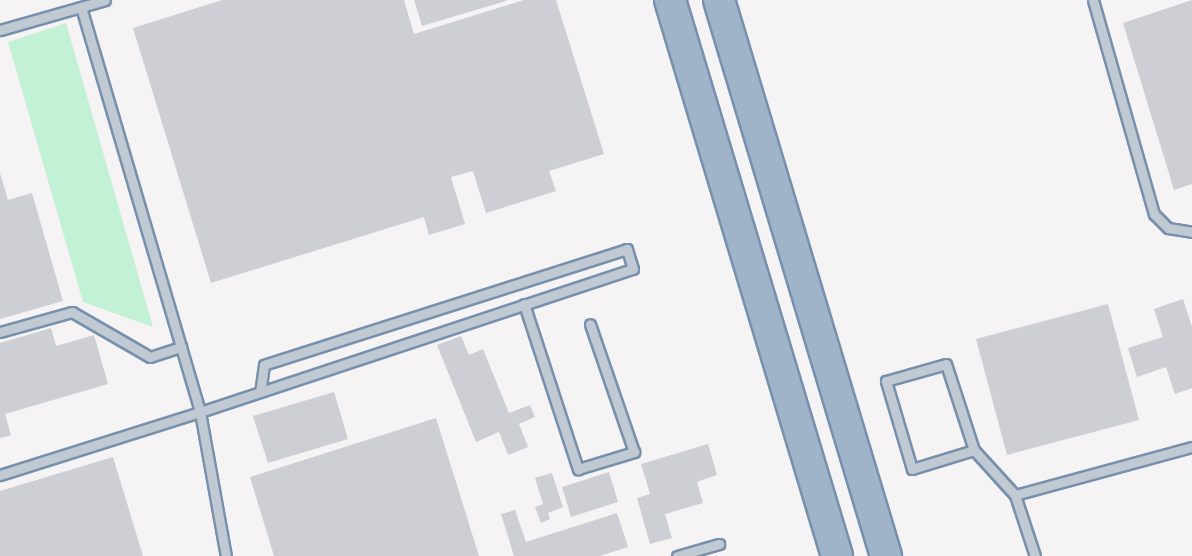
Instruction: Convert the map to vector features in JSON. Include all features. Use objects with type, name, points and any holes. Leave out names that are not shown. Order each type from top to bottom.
[{"type":"highway","points":[[670,0],[837,556]]},
{"type":"highway","points":[[719,0],[886,556]]},
{"type":"lane","points":[[0,30],[105,0]]},
{"type":"lane","points":[[1095,1],[1154,213],[1168,228],[1192,232]]},
{"type":"lane","points":[[81,7],[200,412],[226,556]]},
{"type":"lane","points":[[0,475],[200,412],[633,269],[627,249],[264,364],[260,392]]},
{"type":"lane","points":[[524,304],[578,469],[634,452],[590,324]]},
{"type":"lane","points":[[0,332],[72,312],[150,357],[181,347]]},
{"type":"lane","points":[[974,450],[912,468],[886,381],[946,364],[974,450],[1016,495],[1035,556]]},
{"type":"lane","points":[[1016,495],[1192,447]]},
{"type":"lane","points":[[677,556],[719,543]]},
{"type":"green space","points":[[66,23],[153,327],[83,302],[8,42]]},
{"type":"building","points":[[222,0],[404,0],[414,34],[524,0],[556,0],[604,154],[549,171],[556,191],[486,213],[473,171],[451,177],[465,224],[429,235],[424,217],[211,283],[133,28]]},
{"type":"building","points":[[414,0],[506,0],[506,1],[422,26]]},
{"type":"building","points":[[1192,0],[1192,184],[1174,190],[1123,23]]},
{"type":"building","points":[[0,173],[8,200],[32,193],[63,301],[0,319]]},
{"type":"building","points":[[1183,299],[1192,327],[1192,388],[1175,394],[1166,367],[1137,377],[1128,348],[1163,337],[1154,309]]},
{"type":"building","points":[[1108,304],[1139,420],[1007,455],[976,339]]},
{"type":"building","points":[[51,328],[56,346],[94,335],[108,384],[5,414],[11,435],[0,438],[0,343]]},
{"type":"building","points":[[461,336],[469,355],[483,349],[509,413],[530,405],[535,417],[519,424],[528,447],[508,455],[499,432],[476,442],[437,345]]},
{"type":"building","points":[[334,392],[348,439],[268,463],[253,416]]},
{"type":"building","points":[[436,418],[479,556],[274,556],[250,477]]},
{"type":"building","points":[[708,444],[717,475],[697,482],[703,503],[665,514],[672,538],[650,544],[637,498],[650,494],[641,464]]},
{"type":"building","points":[[113,457],[143,556],[0,556],[0,491]]},
{"type":"building","points":[[609,472],[618,502],[571,517],[562,487]]},
{"type":"building","points":[[552,473],[563,507],[548,513],[550,519],[541,523],[535,507],[543,504],[535,478]]},
{"type":"building","points":[[515,510],[526,542],[617,513],[628,547],[600,556],[514,556],[501,514]]}]
